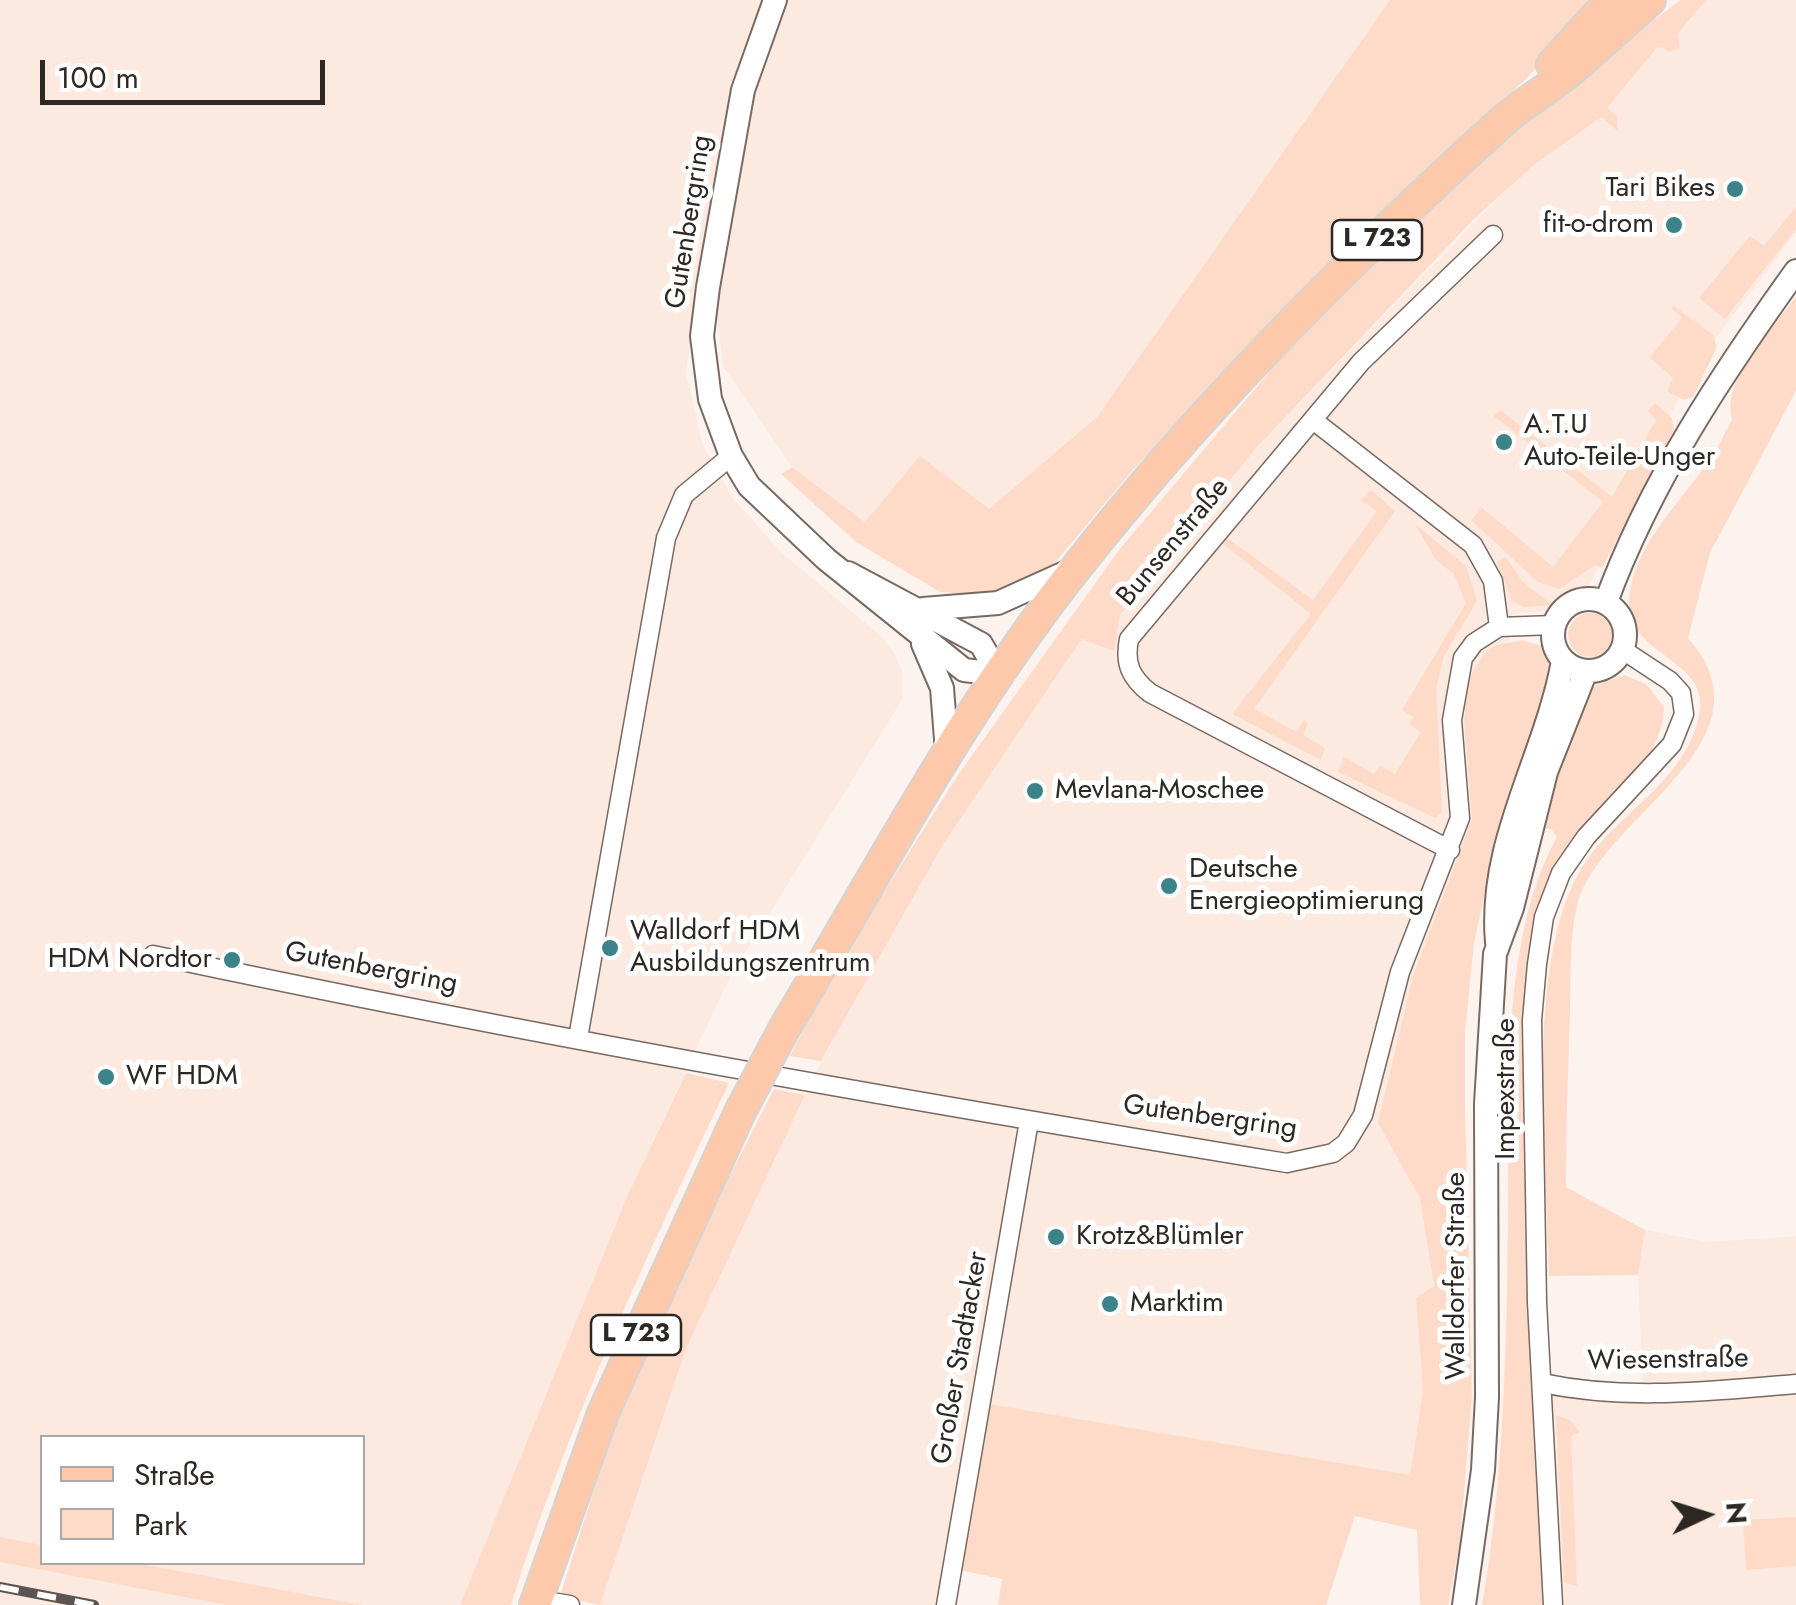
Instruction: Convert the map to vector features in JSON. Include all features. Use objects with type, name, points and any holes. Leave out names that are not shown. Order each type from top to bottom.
[{"type":"main road","name":"L 723","points":[[1508,117],[1612,0]]},
{"type":"main road","name":"L 723","points":[[554,1604],[548,1564],[632,1346],[740,1112],[881,858],[998,674],[1076,567],[1262,357],[1385,232],[1508,117],[1650,0]]},
{"type":"street","name":"Gutenbergring","points":[[774,0],[743,90],[702,336],[710,399],[731,456],[749,486],[780,518],[848,573],[917,621],[964,670],[998,674]]},
{"type":"street","name":"Bunsenstraße","points":[[1450,850],[1150,693],[1135,681],[1128,666],[1130,639],[1361,362],[1493,235]]},
{"type":"street","points":[[1606,602],[1693,424],[1742,345],[1796,271]]},
{"type":"street","points":[[1312,420],[1473,545],[1485,560],[1493,581],[1499,627],[1554,625]]},
{"type":"street","points":[[578,1038],[666,538],[684,495],[731,456]]},
{"type":"street","points":[[947,756],[942,688],[917,621],[998,603],[1076,567]]},
{"type":"street","points":[[1574,601],[1606,602],[1622,619],[1622,650],[1611,664],[1586,671],[1564,661],[1556,650],[1554,625],[1574,601]]},
{"type":"street","name":"Gutenbergring","points":[[153,955],[1029,1121],[1287,1163],[1333,1153],[1346,1143],[1363,1116],[1400,972],[1460,818],[1452,720],[1457,676],[1474,643],[1499,627]]},
{"type":"street","name":"Impexstraße","points":[[1553,1605],[1542,1383],[1532,1020],[1544,917],[1572,856],[1672,744],[1684,714],[1681,694],[1670,681],[1622,650]]},
{"type":"street","name":"Walldorfer Straße","points":[[1464,1605],[1475,1544],[1488,1397],[1486,1104],[1497,946],[1494,906],[1512,826],[1564,661]]},
{"type":"street","name":"Walldorfer Straße","points":[[1497,946],[1512,908],[1546,772],[1586,671]]},
{"type":"street","name":"Großer Stadtacker","points":[[946,1605],[1029,1121]]},
{"type":"street","name":"Wiesenstraße","points":[[1542,1383],[1592,1394],[1632,1395],[1796,1384]]},
{"type":"shaded area","points":[[0,0],[1390,0],[1097,417],[989,509],[865,522],[792,467],[723,366],[706,228],[686,373],[703,446],[734,500],[781,552],[882,637],[902,671],[902,700],[730,977],[629,1192],[460,1605],[363,1605],[147,1565],[365,1565],[365,1435],[40,1435],[40,1545],[0,1537]]},
{"type":"shaded area","points":[[1690,0],[1796,0],[1796,232],[1692,370],[1591,583],[1543,611],[1513,614],[1509,641],[1496,645],[1468,680],[1464,720],[1472,819],[1413,976],[1379,1123],[1420,1198],[1434,1287],[1416,1298],[1423,1392],[1410,1476],[989,1405],[954,1605],[600,1605],[686,1349],[821,1062],[944,843],[1083,638],[1114,651],[1120,615],[1257,447]]},
{"type":"shaded area","points":[[1645,1230],[1708,1242],[1796,1236],[1796,1605],[1545,1605],[1539,1383],[1643,1385],[1638,1275]]},
{"type":"shaded area","points":[[0,1562],[226,1605],[0,1605]]},
{"type":"green space","points":[[1390,0],[1598,0],[1526,79],[1399,200],[1132,471],[1053,565],[1031,581],[989,595],[940,592],[856,542],[781,474],[792,467],[865,522],[920,456],[989,509],[1097,417]]},
{"type":"green space","points":[[1681,0],[1706,0],[1677,34],[1680,47],[1670,52],[1658,46],[1607,108],[1618,117],[1617,130],[1601,117],[1535,164],[1475,218],[1257,447],[1120,615],[1114,651],[1082,639],[944,843],[821,1061],[790,1056],[827,982],[958,775],[1119,550],[1281,358],[1446,192],[1563,86]]},
{"type":"green space","points":[[1796,207],[1796,229],[1725,319],[1699,298],[1750,236],[1764,246]]},
{"type":"green space","points":[[1796,297],[1796,391],[1710,553],[1688,638],[1711,676],[1713,712],[1700,745],[1676,778],[1592,873],[1574,919],[1566,1187],[1645,1230],[1638,1275],[1549,1276],[1543,1125],[1545,1012],[1551,959],[1563,911],[1580,871],[1594,851],[1679,761],[1699,716],[1700,697],[1693,682],[1641,635],[1632,621],[1631,583],[1647,546],[1710,460],[1732,419],[1734,387],[1741,371]]},
{"type":"green space","points":[[1674,306],[1713,335],[1717,347],[1693,397],[1684,400],[1667,391],[1673,378],[1650,357],[1682,318],[1671,308]]},
{"type":"green space","points":[[1655,403],[1672,418],[1674,430],[1602,568],[1595,565],[1559,589],[1538,582],[1471,520],[1482,508],[1553,567],[1603,502],[1494,416],[1500,410],[1612,497],[1656,420],[1648,411]]},
{"type":"green space","points":[[1371,490],[1395,511],[1254,709],[1297,732],[1304,720],[1308,723],[1303,735],[1325,748],[1321,760],[1232,714],[1311,614],[1222,543],[1227,538],[1313,600],[1377,511],[1361,500]]},
{"type":"green space","points":[[1415,524],[1466,566],[1477,601],[1444,656],[1436,689],[1442,812],[1435,818],[1338,772],[1344,757],[1374,774],[1380,766],[1395,774],[1421,732],[1409,724],[1414,717],[1402,710],[1466,603],[1454,574],[1436,560]]},
{"type":"green space","points":[[1506,557],[1522,581],[1552,605],[1524,607],[1512,601],[1497,562]]},
{"type":"green space","points":[[1590,613],[1605,620],[1612,635],[1605,650],[1590,657],[1575,650],[1568,635],[1575,620]]},
{"type":"green space","points":[[1522,640],[1545,647],[1556,667],[1500,823],[1474,943],[1465,1032],[1472,1396],[1460,1541],[1448,1605],[1420,1605],[1417,1530],[1355,1516],[1326,1605],[998,1605],[1002,1579],[960,1570],[989,1404],[1410,1475],[1423,1392],[1416,1298],[1434,1286],[1420,1198],[1378,1123],[1413,976],[1472,819],[1464,720],[1468,680],[1485,653],[1496,645]]},
{"type":"green space","points":[[1624,675],[1646,684],[1664,707],[1660,729],[1640,767],[1577,834],[1556,864],[1542,905],[1533,962],[1545,1605],[1482,1605],[1495,1511],[1502,1416],[1509,1079],[1516,975],[1538,879],[1557,837],[1551,829],[1538,827],[1558,762],[1589,688]]},
{"type":"green space","points":[[686,1073],[729,1083],[583,1406],[511,1605],[460,1605],[629,1192]]},
{"type":"green space","points":[[774,1089],[805,1095],[686,1349],[600,1605],[560,1596],[616,1421],[673,1287]]},
{"type":"green space","points":[[1556,1415],[1570,1420],[1580,1432],[1571,1436],[1577,1586],[1564,1582]]},
{"type":"green space","points":[[1796,1517],[1796,1566],[1746,1570],[1743,1520]]},
{"type":"green space","points":[[0,1537],[40,1545],[40,1565],[147,1565],[363,1605],[226,1605],[0,1562]]},
{"type":"railway","points":[[0,1587],[94,1605]]},
{"type":"place","name":"Tari Bikes","points":[[1735,189]]},
{"type":"place","name":"fit-o-drom","points":[[1674,225]]},
{"type":"place","name":"A.T.U Auto-Teile-Unger","points":[[1504,442]]},
{"type":"place","name":"Mevlana-Moschee","points":[[1035,791]]},
{"type":"place","name":"Deutsche Energieoptimierung","points":[[1169,886]]},
{"type":"place","name":"Walldorf HDM Ausbildungszentrum","points":[[610,948]]},
{"type":"place","name":"HDM Nordtor","points":[[232,960]]},
{"type":"place","name":"WF HDM","points":[[106,1077]]},
{"type":"place","name":"Krotz&Blümler","points":[[1056,1237]]},
{"type":"place","name":"Marktim","points":[[1110,1304]]}]
